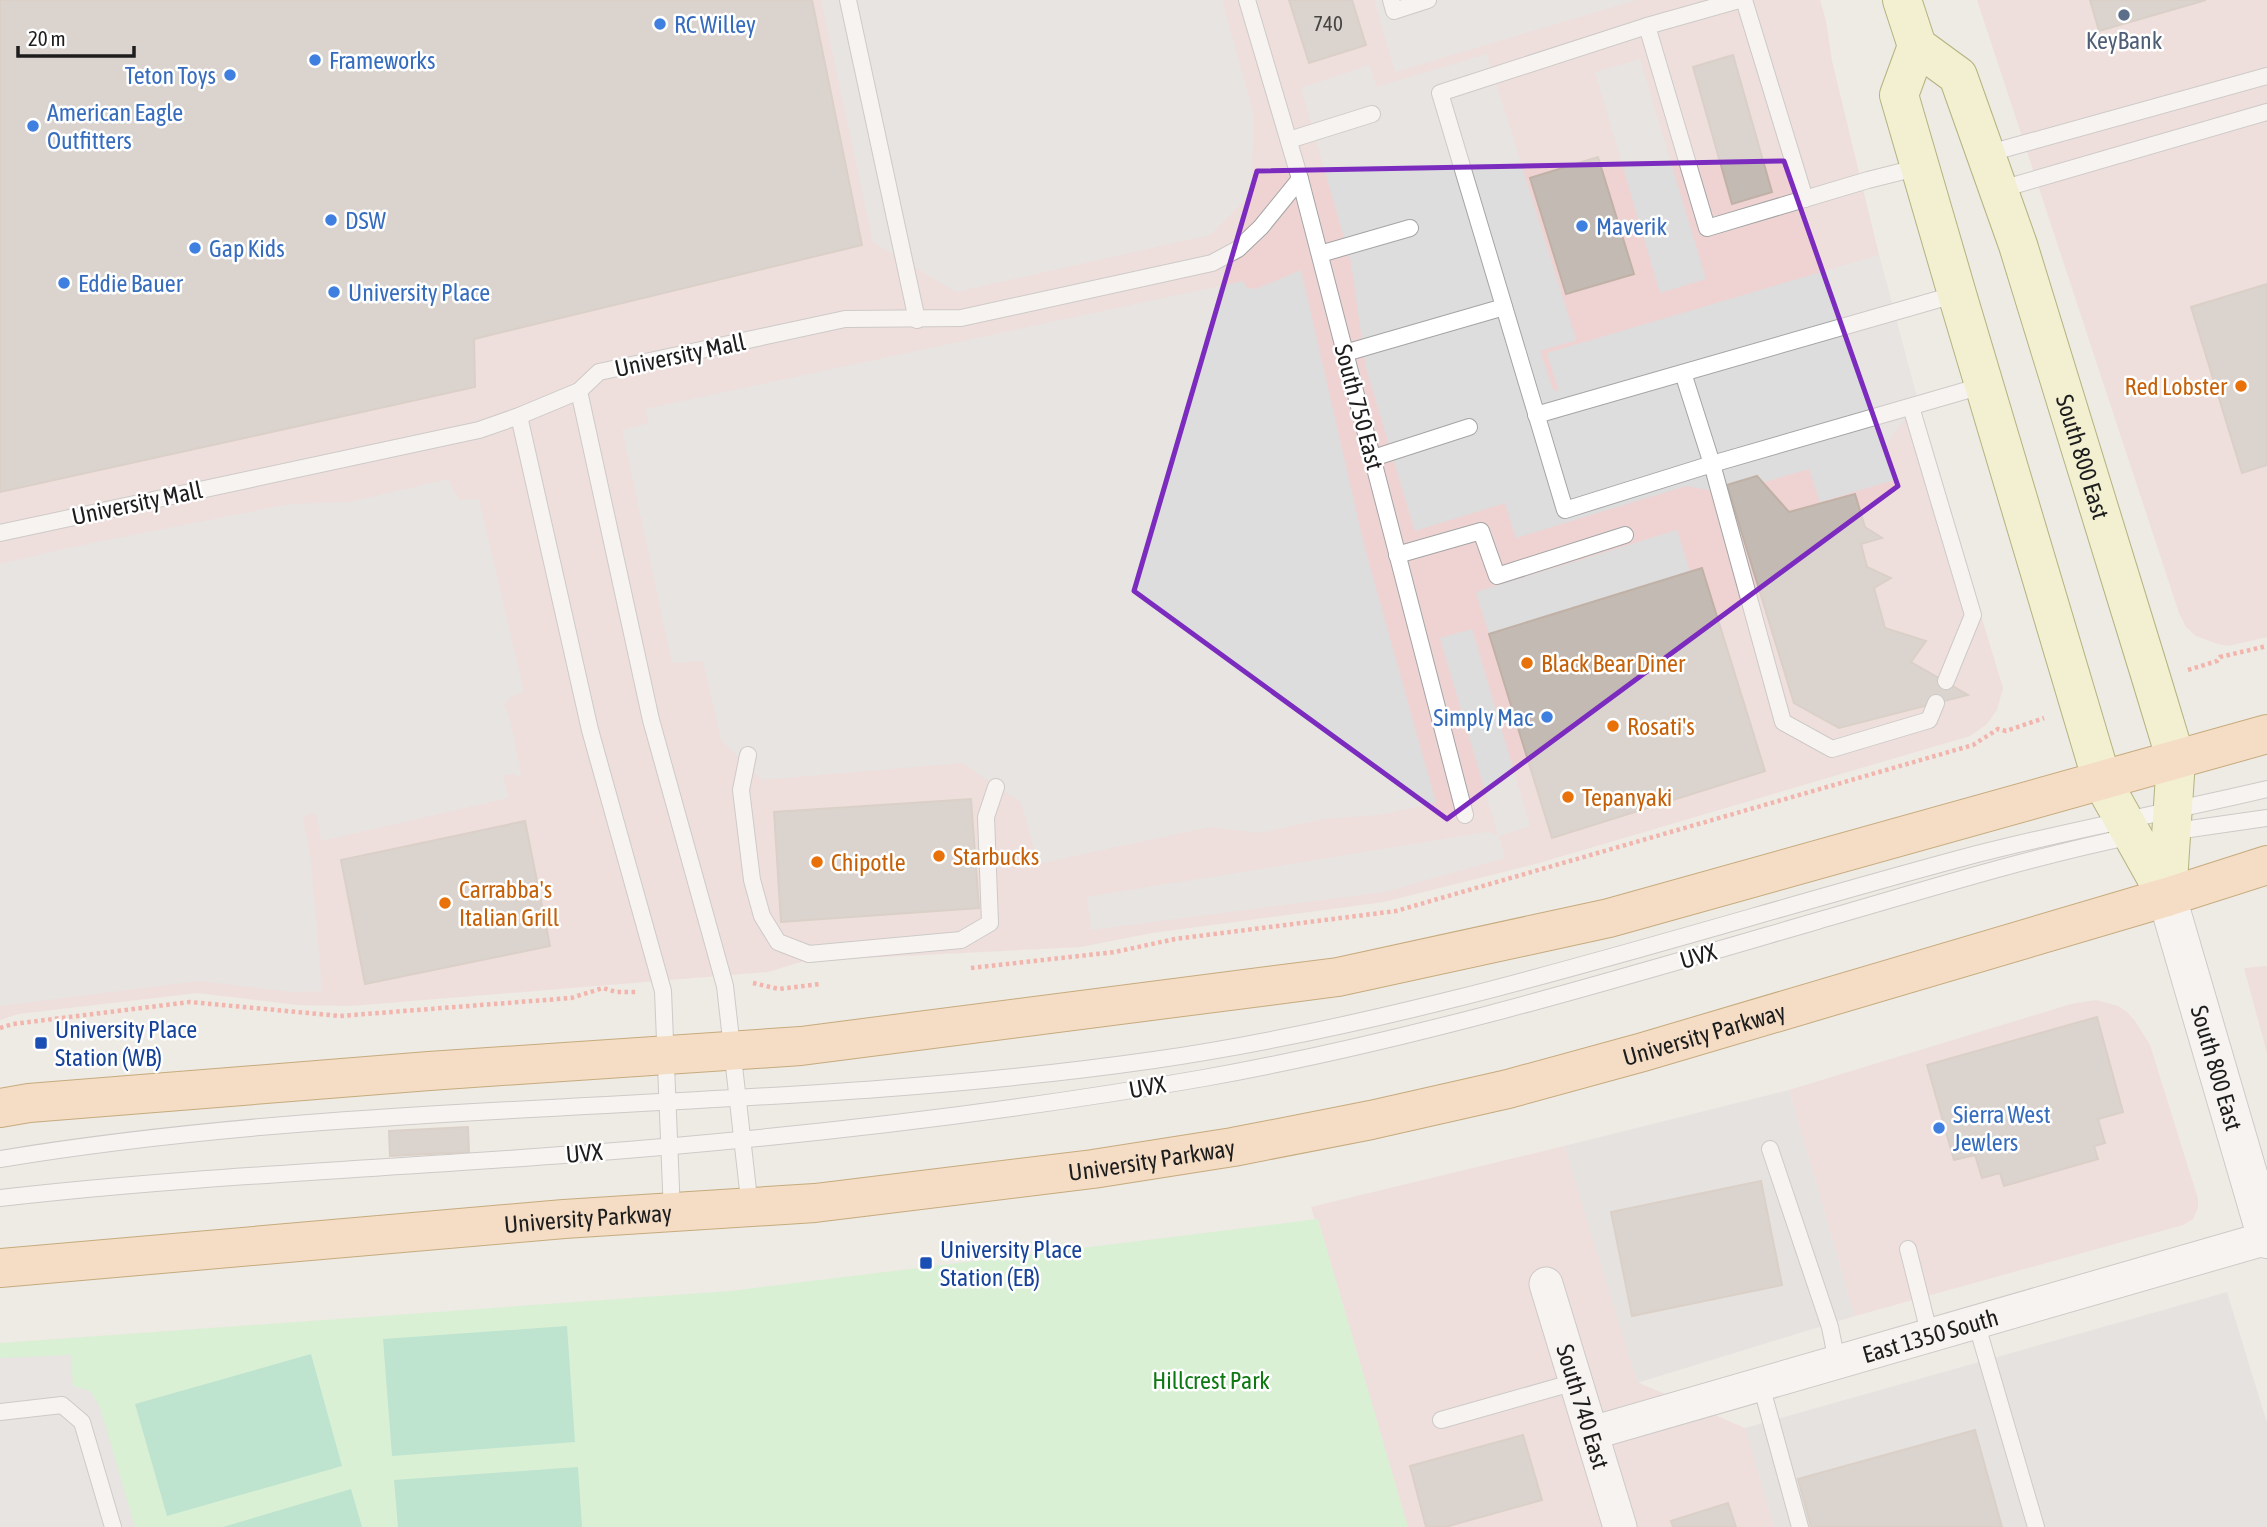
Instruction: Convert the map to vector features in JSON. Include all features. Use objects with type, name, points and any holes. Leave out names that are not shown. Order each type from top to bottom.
[{"type":"main road","points":[[1902,0],[1917,46]]},
{"type":"main road","name":"South 800 East","points":[[1917,46],[1958,76],[2018,245],[2175,760],[2167,897],[2102,781],[1957,294],[1899,95],[1917,46]]},
{"type":"main road","points":[[0,1108],[30,1103],[373,1075],[801,1046],[1338,977],[1609,918],[2267,734]]},
{"type":"main road","name":"University Parkway","points":[[0,1269],[536,1221],[750,1208],[940,1189],[1233,1147],[1508,1089],[2167,897],[2267,865]]},
{"type":"street","name":"South 800 East","points":[[2167,897],[2267,1238]]},
{"type":"street","name":"East 1350 South","points":[[1592,1433],[2267,1238]]},
{"type":"street","name":"South 740 East","points":[[1546,1284],[1619,1527]]},
{"type":"lane","points":[[848,0],[917,320]]},
{"type":"lane","name":"South 750 East","points":[[1247,0],[1300,179],[1465,815]]},
{"type":"lane","points":[[1391,0],[1394,10],[1428,0]]},
{"type":"lane","points":[[1805,199],[1741,0],[1647,26],[1440,93],[1564,510],[1985,385]]},
{"type":"lane","points":[[1647,26],[1707,228],[1920,167]]},
{"type":"lane","points":[[1985,154],[2267,76]]},
{"type":"lane","points":[[1998,190],[2267,112]]},
{"type":"lane","points":[[1289,140],[1372,114]]},
{"type":"lane","name":"University Mall","points":[[0,533],[472,431],[519,416],[579,391],[599,372],[845,319],[961,318],[1212,263],[1238,249],[1261,227],[1300,179]]},
{"type":"lane","points":[[1320,254],[1410,228]]},
{"type":"lane","points":[[1536,415],[1957,294]]},
{"type":"lane","points":[[1345,353],[1504,307]]},
{"type":"lane","points":[[1683,373],[1712,464],[1783,722],[1832,749],[1929,720],[1936,703]]},
{"type":"lane","points":[[579,391],[651,720],[724,986],[750,1208]]},
{"type":"lane","points":[[1912,407],[1973,615],[1946,681]]},
{"type":"lane","points":[[519,416],[590,730],[663,991],[671,1213]]},
{"type":"lane","points":[[1373,458],[1469,427]]},
{"type":"lane","points":[[1397,555],[1481,531],[1497,576],[1625,535]]},
{"type":"lane","points":[[748,755],[741,790],[752,880],[762,916],[778,942],[809,954],[961,940],[990,923],[986,817],[996,787]]},
{"type":"lane","points":[[2172,820],[2267,789]]},
{"type":"lane","name":"UVX","points":[[0,1198],[113,1185],[568,1155],[742,1139],[956,1115],[1113,1093],[1331,1052],[1531,1004],[2022,862],[2128,828],[2172,820],[2267,818]]},
{"type":"lane","points":[[0,1159],[134,1140],[258,1127],[887,1088],[1150,1060],[1265,1042],[1412,1011],[1975,854],[2128,828]]},
{"type":"lane","points":[[1770,1149],[1830,1327],[1837,1362]]},
{"type":"lane","points":[[1908,1249],[1930,1336]]},
{"type":"lane","points":[[1976,1322],[2036,1527]]},
{"type":"lane","points":[[1441,1420],[1575,1381]]},
{"type":"lane","points":[[1760,1385],[1800,1527]]},
{"type":"lane","points":[[0,1412],[62,1405],[82,1422],[113,1527]]},
{"type":"path","points":[[2217,661],[2220,657],[2267,646]]},
{"type":"path","points":[[967,968],[1115,953],[1175,939],[1396,911],[1973,745],[1998,729],[2006,731]]},
{"type":"path","points":[[750,984],[754,982],[779,989],[832,983]]},
{"type":"path","points":[[0,1028],[13,1024],[190,1002],[340,1016],[571,998],[603,988],[617,992]]},
{"type":"highlighted area","points":[[1784,161],[1898,486],[1447,819],[1134,591],[1257,171]]},
{"type":"shaded area","name":"University Place","points":[[0,0],[1820,0],[1879,255],[1929,444],[2003,688],[1997,710],[1987,724],[1970,736],[1539,863],[1384,902],[1152,933],[1081,947],[804,961],[768,972],[350,1006],[298,1005],[197,993],[18,1014],[0,1020]]},
{"type":"shaded area","points":[[821,0],[1222,0],[1254,115],[1251,194],[1210,235],[956,292],[873,242]]},
{"type":"shaded area","points":[[1374,0],[1637,0],[1395,72]]},
{"type":"shaded area","points":[[1977,0],[2267,0],[2267,637],[2228,646],[2218,644],[2196,636],[2186,627],[2179,613]]},
{"type":"shaded area","points":[[1487,54],[1576,340],[1540,351],[1553,390],[1559,391],[1547,353],[1879,255],[1918,401],[1886,445],[1898,479],[1820,502],[1809,469],[1726,493],[1686,486],[1516,538],[1505,503],[1415,531],[1366,368],[1351,262],[1301,88],[1370,65],[1376,87]]},
{"type":"shaded area","points":[[1640,59],[1706,279],[1660,293],[1595,72]]},
{"type":"shaded area","points":[[1301,270],[1364,545],[1436,803],[1378,815],[1324,819],[1260,833],[1209,827],[1038,864],[1021,802],[962,763],[762,780],[721,740],[703,661],[672,663],[622,430],[649,423],[645,409],[1243,281],[1247,288],[1256,289]]},
{"type":"shaded area","points":[[449,479],[453,491],[461,500],[479,499],[524,692],[512,696],[504,705],[509,715],[522,778],[513,774],[503,776],[509,798],[321,841],[317,815],[310,813],[303,818],[311,860],[322,991],[291,992],[199,981],[0,1006],[0,564],[290,504],[349,502]]},
{"type":"shaded area","points":[[1677,530],[1690,572],[1489,634],[1476,592]]},
{"type":"shaded area","points":[[1472,629],[1530,826],[1499,836],[1505,858],[1384,892],[1091,930],[1087,897],[1487,832],[1498,835],[1440,638]]},
{"type":"shaded area","points":[[2267,966],[2267,1053],[2244,968]]},
{"type":"shaded area","points":[[2096,1000],[2118,1006],[2127,1012],[2150,1045],[2198,1199],[2198,1208],[2193,1219],[2183,1225],[1855,1316],[1789,1090],[2071,1004]]},
{"type":"shaded area","points":[[1789,1090],[1855,1316],[1637,1383],[1564,1146]]},
{"type":"shaded area","points":[[1564,1146],[1637,1382],[1745,1428],[1774,1527],[1407,1527],[1311,1207]]},
{"type":"shaded area","points":[[2227,1292],[2267,1423],[2267,1527],[1774,1527],[1745,1428]]},
{"type":"shaded area","points":[[71,1355],[73,1386],[90,1391],[100,1407],[135,1527],[0,1527],[0,1358]]},
{"type":"green space","name":"Hillcrest Park","points":[[1318,1219],[1408,1527],[0,1527],[0,1343],[730,1291]]},
{"type":"green space","points":[[567,1326],[575,1442],[392,1456],[383,1339]]},
{"type":"green space","points":[[311,1354],[342,1466],[167,1516],[135,1404]]},
{"type":"green space","points":[[578,1467],[582,1527],[398,1527],[394,1480]]},
{"type":"green space","points":[[351,1489],[362,1527],[223,1527]]},
{"type":"building","name":"University Place","points":[[0,0],[812,0],[862,245],[474,339],[475,387],[0,492]]},
{"type":"building","points":[[1289,0],[1352,0],[1366,45],[1309,63]]},
{"type":"building","name":"KeyBank","points":[[2090,0],[2206,0],[2099,31]]},
{"type":"building","name":"Maverik","points":[[1733,55],[1772,192],[1732,204],[1693,67]]},
{"type":"building","name":"Maverik","points":[[1598,157],[1634,274],[1566,294],[1530,178]]},
{"type":"building","name":"Red Lobster","points":[[2267,284],[2267,465],[2242,473],[2191,307]]},
{"type":"building","points":[[1757,476],[1789,512],[1855,494],[1865,527],[1882,538],[1861,544],[1867,567],[1891,578],[1874,588],[1885,628],[1926,641],[1911,662],[1968,695],[1839,728],[1794,703],[1727,485]]},
{"type":"building","points":[[1702,568],[1765,771],[1552,838],[1489,634]]},
{"type":"building","points":[[971,799],[979,908],[781,922],[774,812]]},
{"type":"building","name":"Carrabba's Italian Grill","points":[[525,821],[550,946],[365,984],[341,860]]},
{"type":"building","points":[[2097,1017],[2123,1112],[2098,1119],[2105,1143],[2094,1146],[2098,1159],[2004,1186],[2000,1173],[1982,1178],[1975,1155],[1954,1160],[1927,1065]]},
{"type":"building","points":[[468,1127],[469,1152],[390,1156],[389,1131]]},
{"type":"building","points":[[1761,1181],[1782,1285],[1632,1316],[1611,1212]]},
{"type":"building","points":[[1975,1430],[2002,1527],[1811,1527],[1798,1479]]},
{"type":"building","points":[[1523,1435],[1542,1500],[1445,1527],[1426,1527],[1410,1466]]},
{"type":"building","points":[[1728,1503],[1736,1527],[1673,1527],[1671,1521]]},
{"type":"place","name":"KeyBank","points":[[2124,15]]},
{"type":"place","name":"RC Willey","points":[[660,24]]},
{"type":"place","name":"Frameworks","points":[[315,60]]},
{"type":"place","name":"Teton Toys","points":[[230,75]]},
{"type":"place","name":"American Eagle Outfitters","points":[[33,126]]},
{"type":"place","name":"DSW","points":[[331,220]]},
{"type":"place","name":"Maverik","points":[[1582,226]]},
{"type":"place","name":"Gap Kids","points":[[195,248]]},
{"type":"place","name":"Eddie Bauer","points":[[64,283]]},
{"type":"place","name":"University Place","points":[[334,292]]},
{"type":"place","name":"Red Lobster","points":[[2241,386]]},
{"type":"place","name":"Black Bear Diner","points":[[1527,663]]},
{"type":"place","name":"Simply Mac","points":[[1547,717]]},
{"type":"place","name":"Rosati's","points":[[1613,726]]},
{"type":"place","name":"Tepanyaki","points":[[1568,797]]},
{"type":"place","name":"Starbucks","points":[[939,856]]},
{"type":"place","name":"Chipotle","points":[[817,862]]},
{"type":"place","name":"Carrabba's Italian Grill","points":[[445,903]]},
{"type":"place","name":"University Place Station (WB)","points":[[41,1043]]},
{"type":"place","name":"Sierra West Jewlers","points":[[1939,1128]]},
{"type":"place","name":"University Place Station (EB)","points":[[926,1263]]}]
